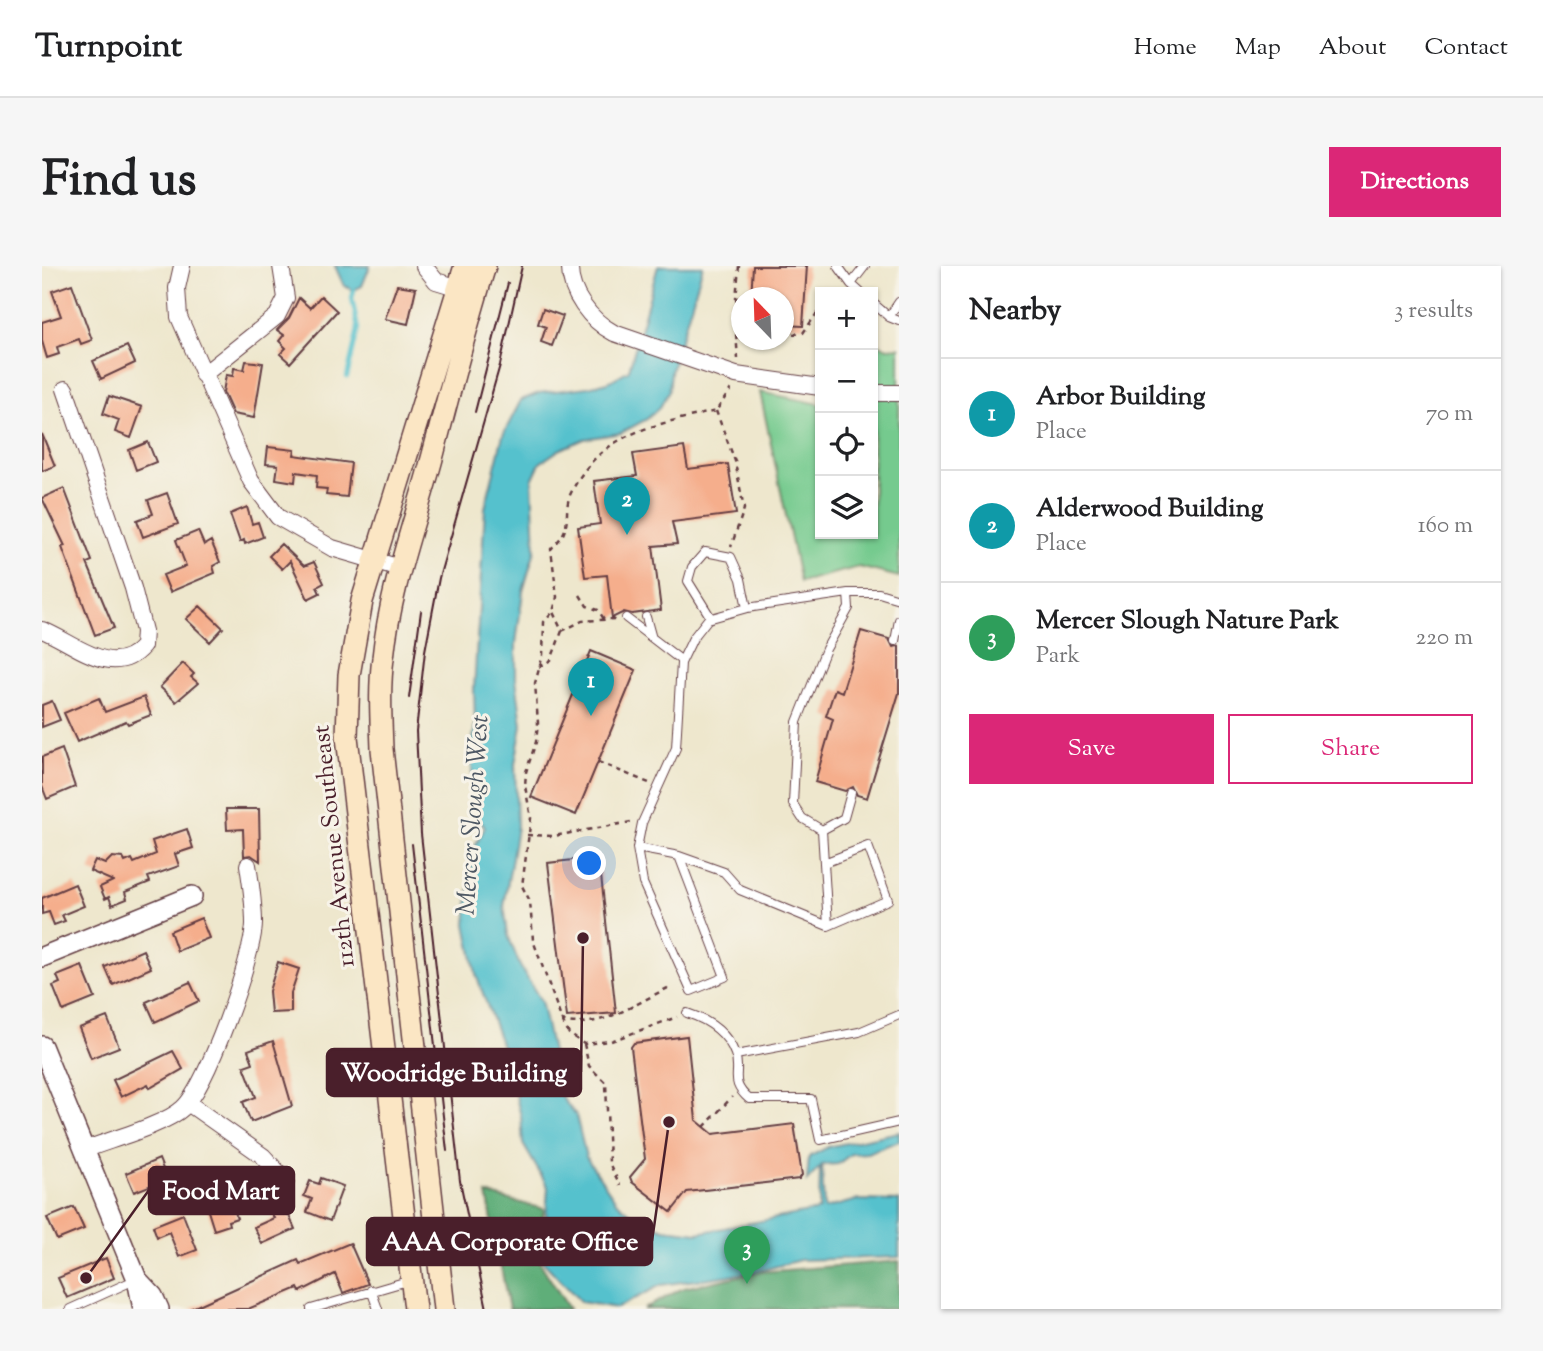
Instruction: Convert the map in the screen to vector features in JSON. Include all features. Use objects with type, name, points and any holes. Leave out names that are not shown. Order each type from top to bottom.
[{"type":"main road","name":"112th Avenue Southeast","points":[[415,1309],[347,737],[349,675],[362,601],[465,266]]},
{"type":"main road","points":[[444,1309],[382,749],[383,659],[400,568],[456,358],[485,266]]},
{"type":"street","points":[[182,266],[177,288],[178,317],[251,481],[278,517],[332,548],[400,568]]},
{"type":"street","points":[[203,375],[277,316],[286,298],[281,266]]},
{"type":"street","points":[[424,266],[436,281],[459,288]]},
{"type":"street","points":[[570,266],[579,300],[602,327],[736,375],[815,386]]},
{"type":"street","points":[[42,630],[90,656],[103,659],[130,658],[144,646],[144,631],[133,587],[65,389]]},
{"type":"street","points":[[878,393],[899,393]]},
{"type":"street","points":[[84,1150],[173,1115],[188,1103],[204,1073],[246,966],[254,923],[248,865]]},
{"type":"street","points":[[42,957],[192,896]]},
{"type":"street","points":[[42,1046],[137,1279],[143,1309]]},
{"type":"street","points":[[188,1103],[263,1156],[286,1181]]},
{"type":"street","points":[[137,1279],[153,1296],[159,1309]]},
{"type":"lane","points":[[838,266],[854,287]]},
{"type":"lane","points":[[851,284],[865,266]]},
{"type":"lane","points":[[889,317],[899,302]]},
{"type":"lane","points":[[878,307],[899,321]]},
{"type":"lane","points":[[710,618],[688,581],[692,567],[705,552],[731,557],[741,579],[747,608]]},
{"type":"lane","points":[[822,830],[802,818],[793,804],[797,722],[826,649],[849,608],[848,593]]},
{"type":"lane","points":[[679,856],[725,977],[691,991],[643,883],[637,848],[642,823],[676,748],[682,661],[693,638],[710,618],[747,608],[848,593],[879,593],[899,599]]},
{"type":"lane","points":[[646,617],[651,635]]},
{"type":"lane","points":[[627,619],[682,661]]},
{"type":"lane","points":[[895,641],[899,620]]},
{"type":"lane","points":[[822,830],[844,818],[851,793]]},
{"type":"lane","points":[[822,830],[828,926]]},
{"type":"lane","points":[[637,848],[679,856],[724,872],[740,890],[828,926],[888,900],[868,846],[824,863]]},
{"type":"lane","points":[[687,1013],[712,1021],[736,1055],[735,1079],[740,1091],[750,1099],[811,1099],[820,1140],[899,1122]]},
{"type":"lane","points":[[736,1055],[859,1032],[899,1015]]},
{"type":"lane","points":[[70,1309],[137,1279]]},
{"type":"lane","points":[[311,1309],[411,1280]]},
{"type":"lane","points":[[371,1290],[379,1309]]},
{"type":"path","points":[[737,287],[739,266]]},
{"type":"path","points":[[794,334],[803,333],[815,316]]},
{"type":"path","points":[[687,1013],[611,1041],[584,1044],[569,1034],[533,940],[530,901],[522,886],[531,818],[525,786],[536,742],[537,705],[534,691],[544,622],[553,612],[557,597],[551,549],[565,531],[568,498],[586,466],[601,450],[645,427],[716,411],[735,384],[736,350]]},
{"type":"path","points":[[716,411],[735,461],[744,509],[731,543],[731,557]]},
{"type":"path","points":[[580,595],[587,606],[598,610],[604,619]]},
{"type":"path","points":[[553,612],[562,631]]},
{"type":"path","points":[[539,667],[551,660],[562,631],[582,621],[627,619]]},
{"type":"path","points":[[598,762],[659,786]]},
{"type":"path","points":[[527,835],[554,836],[623,822],[642,823]]},
{"type":"path","points":[[562,1021],[607,1020],[668,988]]},
{"type":"path","points":[[584,1044],[589,1066],[606,1083],[609,1163],[620,1185]]},
{"type":"path","points":[[704,1127],[740,1091]]},
{"type":"green space","points":[[878,345],[888,348],[899,347],[899,577],[859,567],[800,582],[760,392],[815,403],[815,539],[878,539]]},
{"type":"green space","points":[[487,1194],[544,1209],[537,1258],[569,1309],[509,1309]]},
{"type":"green space","points":[[899,1261],[899,1309],[644,1309],[683,1288],[759,1272]]},
{"type":"water","points":[[335,266],[370,266],[362,286],[354,290],[344,286]]},
{"type":"water","points":[[658,266],[703,266],[671,372],[669,391],[660,407],[647,419],[621,433],[584,439],[559,450],[540,463],[532,480],[535,550],[523,591],[516,643],[516,679],[522,725],[515,764],[517,827],[504,906],[508,935],[520,966],[541,1001],[562,1098],[576,1115],[586,1157],[616,1201],[636,1218],[664,1229],[698,1233],[819,1210],[820,1167],[807,1181],[809,1157],[828,1147],[899,1132],[899,1141],[867,1153],[851,1154],[838,1164],[822,1165],[824,1209],[857,1200],[899,1201],[899,1257],[800,1260],[759,1271],[661,1285],[617,1308],[581,1302],[543,1262],[548,1187],[523,1144],[521,1116],[504,1052],[476,974],[466,924],[474,848],[485,827],[475,814],[471,756],[475,724],[474,690],[485,508],[503,435],[521,400],[539,393],[608,382],[629,370]]},
{"type":"building","points":[[753,266],[807,266],[803,326],[794,326],[794,287],[752,287]]},
{"type":"building","points":[[72,284],[92,340],[81,344],[79,339],[57,347],[59,354],[47,358],[42,341],[42,322],[61,316],[52,291]]},
{"type":"building","points":[[397,285],[416,288],[408,324],[385,319]]},
{"type":"building","points":[[321,296],[337,311],[290,363],[280,354],[286,348],[279,341],[284,335],[277,330],[289,318],[299,298],[310,308]]},
{"type":"building","points":[[543,309],[563,316],[552,346],[541,342],[546,327],[538,324]]},
{"type":"building","points":[[127,346],[135,363],[101,379],[93,361]]},
{"type":"building","points":[[246,361],[263,363],[254,418],[233,414],[223,392],[226,375],[233,376],[234,368],[244,370]]},
{"type":"building","points":[[109,396],[142,407],[131,438],[115,432],[119,420],[103,414]]},
{"type":"building","points":[[42,434],[55,466],[42,471]]},
{"type":"building","points":[[148,442],[156,462],[136,470],[129,450]]},
{"type":"building","points":[[268,447],[295,450],[294,455],[351,463],[347,497],[326,495],[327,489],[316,488],[317,475],[296,472],[295,482],[276,479],[278,465],[266,464]]},
{"type":"building","points":[[684,447],[688,469],[728,464],[736,514],[672,522],[677,544],[653,546],[661,610],[632,614],[624,612],[612,618],[607,575],[585,577],[578,527],[600,524],[594,481],[637,476],[633,454]]},
{"type":"building","points":[[64,488],[92,561],[87,563],[114,628],[95,635],[62,547],[65,546],[42,498]]},
{"type":"building","points":[[167,493],[178,524],[143,537],[137,520],[153,514],[148,500]]},
{"type":"building","points":[[247,507],[252,524],[258,522],[263,537],[245,544],[244,540],[240,542],[230,514]]},
{"type":"building","points":[[198,531],[204,545],[211,541],[220,562],[213,566],[215,573],[170,592],[163,575],[186,566],[176,540]]},
{"type":"building","points":[[281,544],[304,566],[314,562],[324,583],[317,587],[320,593],[308,599],[290,561],[282,569],[269,556]]},
{"type":"building","points":[[200,606],[223,628],[210,642],[186,619]]},
{"type":"building","points":[[861,631],[889,639],[893,647],[899,646],[899,693],[867,798],[857,795],[853,787],[845,791],[815,782],[833,719],[826,716],[835,689],[842,692]]},
{"type":"building","points":[[591,651],[636,670],[576,815],[531,797]]},
{"type":"building","points":[[183,663],[194,674],[191,677],[198,683],[176,702],[160,687]]},
{"type":"building","points":[[144,697],[151,715],[128,724],[126,721],[77,742],[64,713],[99,698],[105,712]]},
{"type":"building","points":[[52,701],[60,720],[42,727],[42,705]]},
{"type":"building","points":[[62,749],[75,787],[47,799],[42,786],[42,757]]},
{"type":"building","points":[[226,809],[259,809],[260,861],[251,855],[244,856],[243,829],[227,830]]},
{"type":"building","points":[[187,829],[193,848],[175,854],[179,866],[148,877],[150,882],[125,892],[127,899],[112,905],[109,897],[105,899],[100,887],[113,881],[90,871],[95,860],[105,864],[112,857],[123,858],[125,862],[132,859],[134,863],[156,854],[152,841]]},
{"type":"building","points":[[599,857],[616,1013],[567,1017],[548,863]]},
{"type":"building","points":[[75,884],[84,906],[62,915],[65,921],[54,925],[49,912],[42,914],[42,898]]},
{"type":"building","points":[[201,918],[209,938],[177,951],[170,931]]},
{"type":"building","points":[[143,950],[151,968],[113,985],[105,967]]},
{"type":"building","points":[[278,962],[299,969],[291,993],[291,1012],[271,1013],[269,991]]},
{"type":"building","points":[[82,966],[95,998],[63,1011],[53,986],[60,983],[57,976]]},
{"type":"building","points":[[190,982],[199,1001],[155,1022],[146,1002]]},
{"type":"building","points":[[107,1017],[119,1047],[91,1058],[79,1028]]},
{"type":"building","points":[[687,1036],[696,1120],[713,1134],[794,1124],[802,1175],[799,1179],[687,1192],[671,1212],[632,1182],[630,1177],[645,1159],[631,1047],[634,1043]]},
{"type":"building","points":[[273,1041],[292,1106],[251,1122],[243,1102],[256,1097],[244,1066],[253,1063],[248,1050]]},
{"type":"building","points":[[173,1051],[183,1069],[150,1088],[148,1084],[121,1097],[113,1080]]},
{"type":"building","points":[[159,1159],[171,1189],[154,1197],[149,1186],[134,1192],[126,1173]]},
{"type":"building","points":[[222,1171],[237,1218],[228,1221],[229,1225],[214,1230],[198,1179]]},
{"type":"building","points":[[321,1178],[343,1186],[330,1221],[307,1212],[312,1199],[304,1196],[310,1181],[319,1184]]},
{"type":"building","points":[[282,1200],[295,1229],[262,1244],[254,1227],[274,1218],[268,1206]]},
{"type":"building","points":[[74,1207],[84,1229],[57,1240],[47,1218]]},
{"type":"building","points":[[183,1214],[197,1250],[179,1257],[169,1232],[157,1237],[153,1226]]},
{"type":"building","points":[[350,1243],[368,1284],[343,1293],[335,1274],[300,1292],[298,1288],[248,1309],[190,1309],[298,1260],[300,1264]]},
{"type":"building","points":[[106,1258],[114,1278],[67,1298],[58,1278]]},
{"type":"waterway","points":[[347,377],[358,329],[352,298],[354,290]]},
{"type":"tram line","points":[[487,1309],[460,1181],[421,834],[416,731],[425,651],[439,578],[500,365],[522,266]]},
{"type":"tram line","points":[[475,412],[508,283]]},
{"type":"tram line","points":[[409,698],[421,611]]},
{"type":"tram line","points":[[412,844],[447,1151]]},
{"type":"place","name":"Alderwood Building","points":[[627,535]]},
{"type":"place","name":"Arbor Building","points":[[591,716]]},
{"type":"place","name":"Woodridge Building","points":[[583,938]]},
{"type":"place","name":"AAA Corporate Office","points":[[669,1122]]},
{"type":"place","name":"Food Mart","points":[[86,1278]]},
{"type":"place","name":"Mercer Slough Nature Park","points":[[747,1284]]},
{"type":"water label","name":"Mercer Slough West","points":[[474,815]]}]
